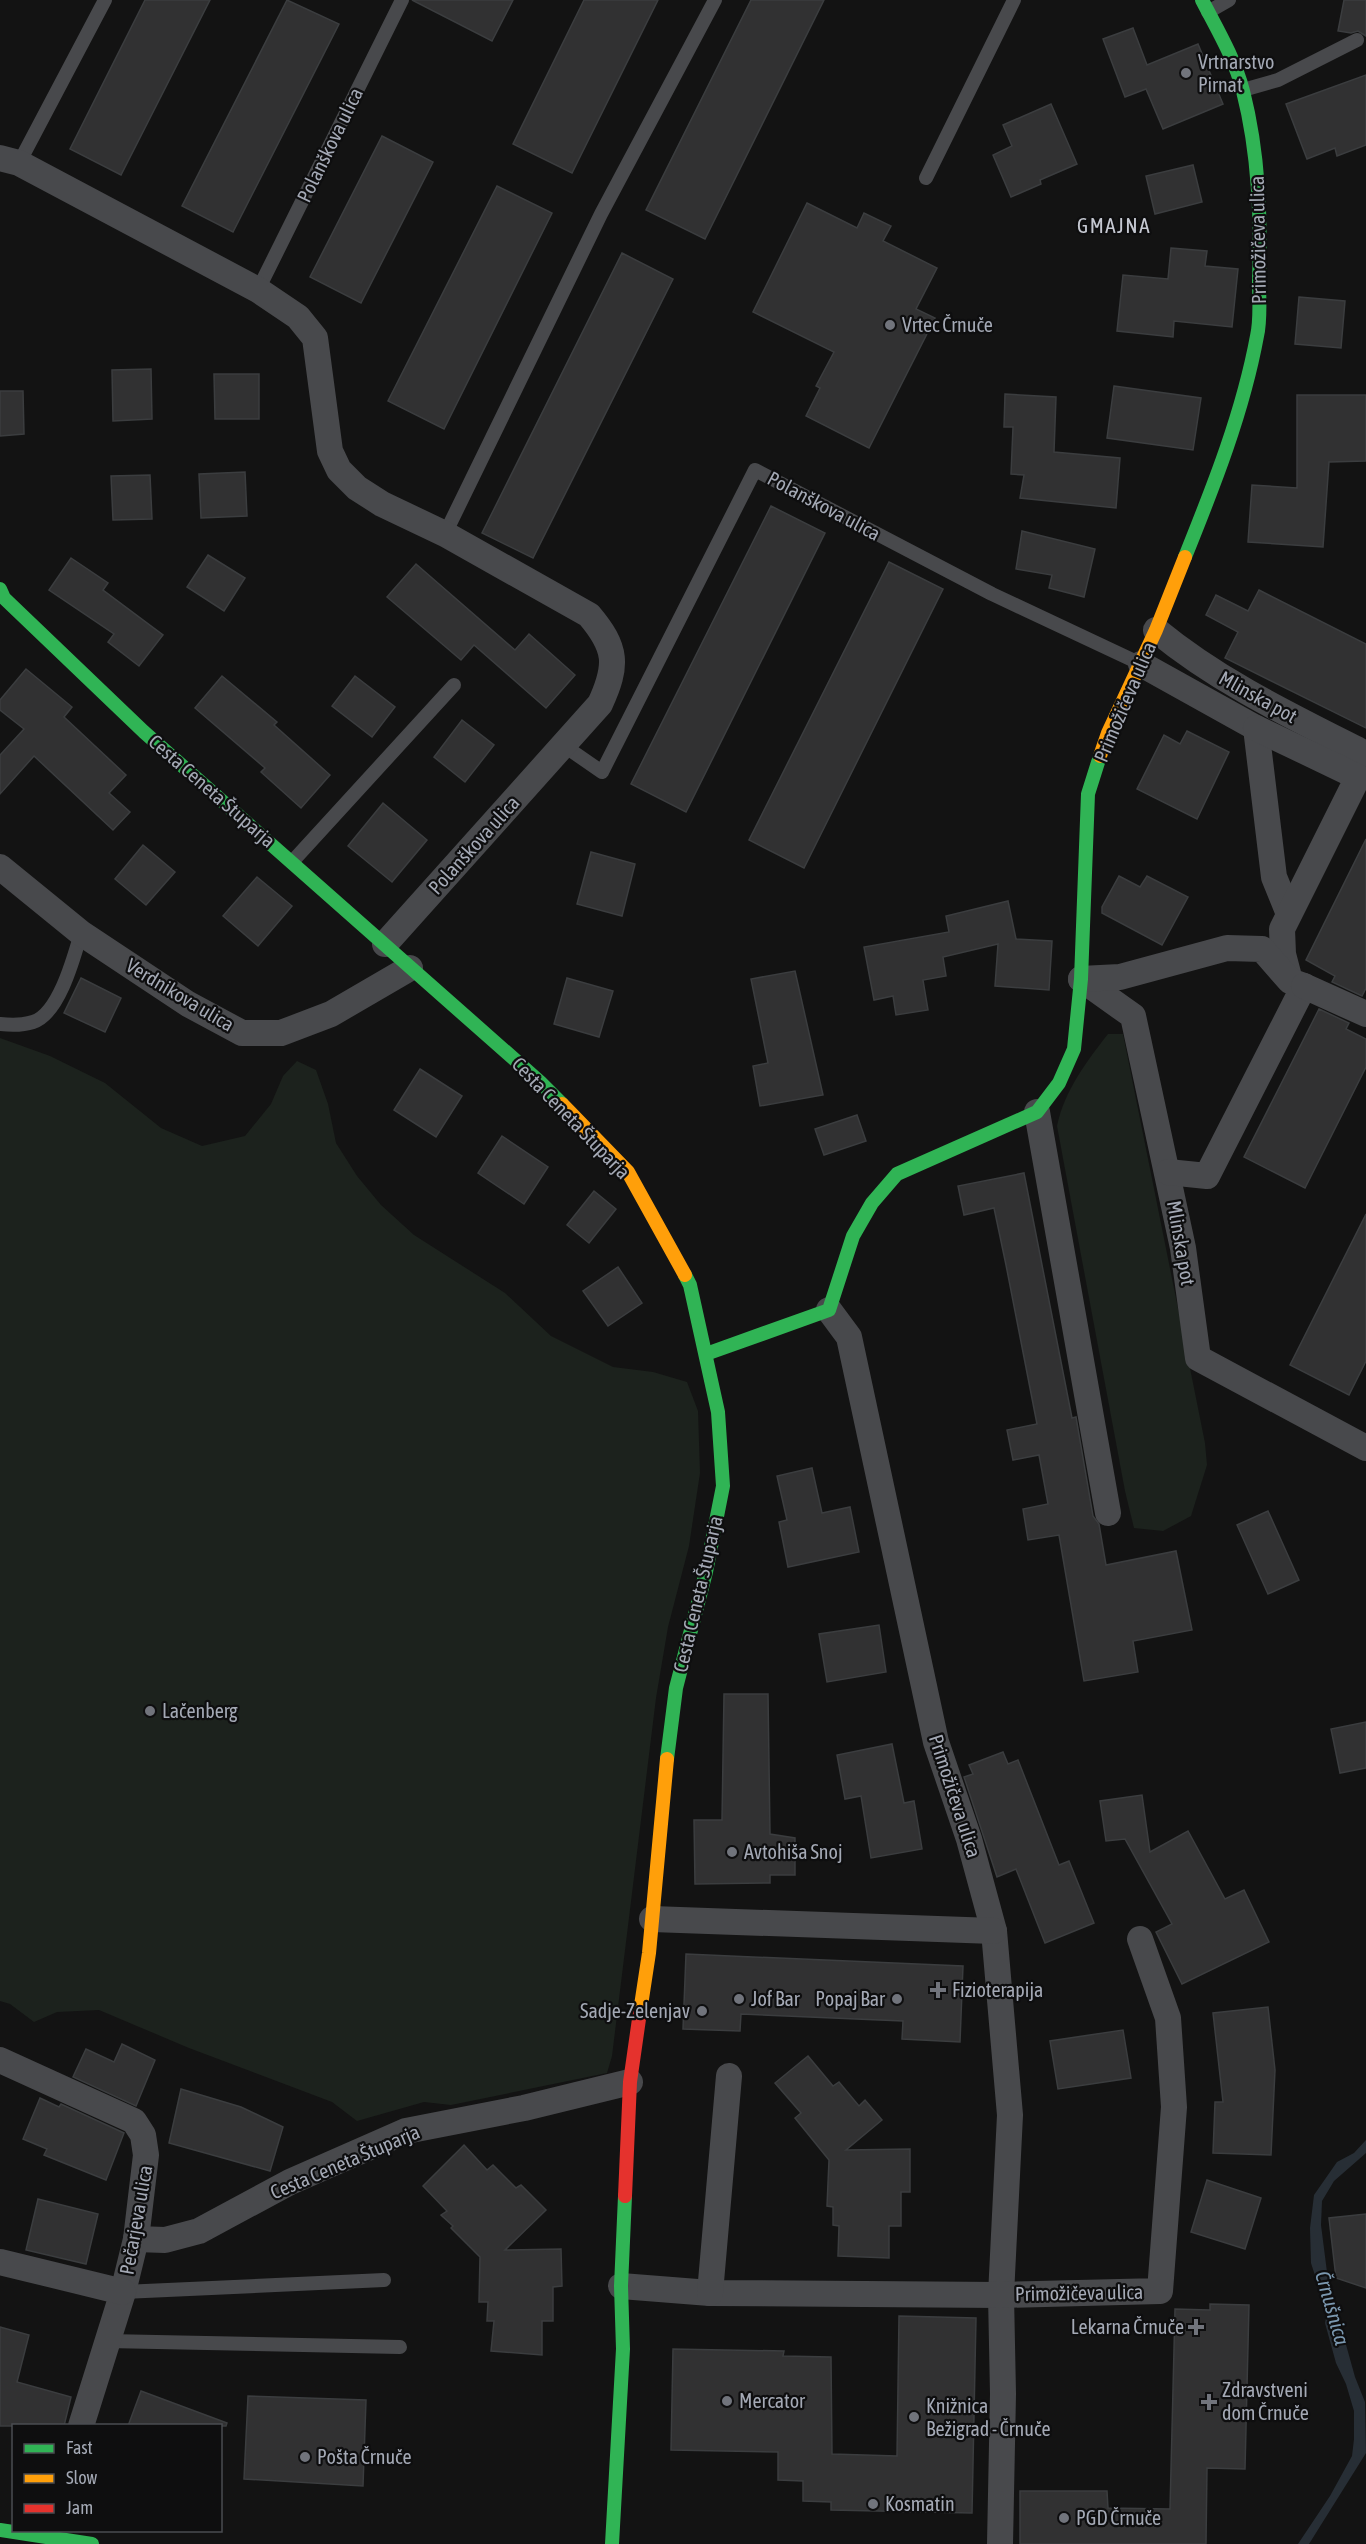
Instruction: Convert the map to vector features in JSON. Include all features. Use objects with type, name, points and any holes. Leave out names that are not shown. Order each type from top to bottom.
[{"type":"street","name":"Primožičeva ulica","points":[[1000,2544],[1003,2394],[1001,2295],[1010,2115],[994,1931],[969,1839],[936,1742],[849,1337],[829,1310],[836,1279],[850,1243],[878,1190],[897,1174],[1037,1112],[1059,1083],[1074,1049],[1081,979],[1088,794],[1108,733],[1156,630],[1209,498],[1244,394],[1258,333],[1262,225],[1257,171],[1243,90],[1229,54],[1205,6]]},
{"type":"street","name":"Polanškova ulica","points":[[10,160],[258,290],[298,317],[315,338],[330,451],[339,470],[357,488],[382,504],[445,534],[589,615],[604,632],[612,656],[612,678],[600,704],[385,944]]},
{"type":"street","name":"Cesta Ceneta Štuparja","points":[[1,594],[144,732],[540,1082],[628,1172],[690,1285],[718,1412],[723,1486],[706,1572],[676,1688],[652,1919],[630,2082],[621,2286],[623,2349],[612,2544]]},
{"type":"street","name":"Mlinska pot","points":[[1156,630],[1190,658],[1363,764]]},
{"type":"street","points":[[1141,664],[1256,728],[1363,764],[1282,929],[1283,954],[1297,983]]},
{"type":"street","points":[[1256,728],[1274,877],[1289,914]]},
{"type":"street","name":"Verdnikova ulica","points":[[0,867],[81,933],[188,1004],[242,1033],[281,1033],[331,1014],[410,968]]},
{"type":"street","points":[[1081,979],[1120,976],[1227,948],[1262,949],[1297,983],[1360,1011]]},
{"type":"street","name":"Mlinska pot","points":[[1081,979],[1133,1016],[1183,1248],[1198,1358],[1362,1438]]},
{"type":"street","points":[[1168,1172],[1207,1176],[1297,983]]},
{"type":"street","points":[[1037,1112],[1108,1513]]},
{"type":"street","points":[[706,1354],[829,1310]]},
{"type":"street","points":[[652,1919],[994,1931]]},
{"type":"street","name":"Primožičeva ulica","points":[[621,2286],[710,2293],[1001,2295],[1160,2291],[1174,2107],[1168,2018],[1140,1939]]},
{"type":"street","name":"Pečarjeva ulica","points":[[0,2060],[134,2121],[143,2135],[146,2155],[136,2239],[123,2292],[82,2424]]},
{"type":"street","points":[[710,2293],[729,2076]]},
{"type":"street","name":"Cesta Ceneta Štuparja","points":[[136,2239],[165,2240],[199,2231],[290,2182],[406,2131],[525,2108],[630,2082]]},
{"type":"street","points":[[0,2262],[123,2292]]},
{"type":"street","points":[[19,2532],[92,2544]]},
{"type":"lane","points":[[10,160],[105,0]]},
{"type":"lane","name":"Polanškova ulica","points":[[258,290],[402,0]]},
{"type":"lane","points":[[445,534],[602,214],[715,0]]},
{"type":"lane","points":[[926,178],[1014,0]]},
{"type":"lane","points":[[1205,6],[1229,0]]},
{"type":"lane","points":[[1243,90],[1278,80],[1357,40]]},
{"type":"lane","name":"Polanškova ulica","points":[[563,745],[602,772],[755,471],[992,594],[1141,664]]},
{"type":"lane","points":[[292,862],[454,685]]},
{"type":"lane","points":[[0,1024],[34,1022],[46,1013],[58,996],[81,933]]},
{"type":"lane","points":[[123,2292],[384,2280]]},
{"type":"lane","points":[[107,2341],[400,2347]]},
{"type":"shaded area","points":[[1108,1034],[1123,1034],[1205,1443],[1207,1465],[1191,1516],[1163,1531],[1134,1528],[1125,1491],[1057,1126],[1071,1089],[1084,1066]]},
{"type":"shaded area","points":[[0,1038],[50,1056],[105,1083],[161,1128],[202,1146],[245,1136],[271,1104],[283,1076],[297,1061],[316,1070],[328,1104],[336,1143],[357,1176],[381,1205],[414,1235],[505,1293],[551,1336],[613,1367],[653,1372],[687,1382],[698,1411],[700,1473],[689,1546],[668,1627],[656,1698],[612,2056],[607,2073],[451,2105],[424,2102],[357,2121],[332,2102],[189,2048],[99,2010],[57,2012],[34,2022],[10,2004],[0,2001]]},
{"type":"water","name":"Črnušnica","points":[[1366,2140],[1366,2153],[1334,2181],[1322,2201],[1321,2225],[1328,2280],[1355,2377],[1365,2402],[1366,2453],[1309,2544],[1298,2544],[1330,2496],[1352,2456],[1354,2439],[1354,2411],[1346,2384],[1336,2363],[1325,2323],[1327,2313],[1311,2263],[1310,2228],[1314,2195],[1337,2162],[1354,2153]]},
{"type":"building","points":[[145,0],[210,0],[121,175],[70,149]]},
{"type":"building","points":[[287,0],[339,24],[233,232],[182,206]]},
{"type":"building","points":[[412,0],[513,0],[492,41]]},
{"type":"building","points":[[584,0],[658,0],[572,173],[513,144]]},
{"type":"building","points":[[751,0],[824,0],[705,239],[646,210]]},
{"type":"building","points":[[1344,0],[1366,0],[1366,36],[1358,31],[1351,33],[1338,31]]},
{"type":"building","points":[[1133,28],[1147,65],[1198,44],[1223,104],[1163,129],[1146,89],[1125,97],[1103,39]]},
{"type":"building","points":[[1366,75],[1366,145],[1337,156],[1335,148],[1307,159],[1286,104]]},
{"type":"building","points":[[1051,104],[1077,164],[1040,180],[1041,184],[1011,197],[993,155],[1012,146],[1003,125]]},
{"type":"building","points":[[382,136],[433,162],[361,303],[310,277]]},
{"type":"building","points":[[1193,165],[1202,202],[1155,214],[1146,176]]},
{"type":"building","points":[[497,186],[552,213],[444,429],[388,401]]},
{"type":"building","name":"Vrtec Črnuče","points":[[807,203],[857,228],[864,213],[891,226],[883,241],[937,268],[916,309],[935,318],[869,448],[806,416],[820,388],[816,386],[834,352],[753,312]]},
{"type":"building","points":[[1171,248],[1207,251],[1205,266],[1238,269],[1232,327],[1174,321],[1173,337],[1117,331],[1123,275],[1168,279]]},
{"type":"building","points":[[622,253],[673,279],[533,558],[482,533]]},
{"type":"building","points":[[1299,297],[1345,301],[1341,348],[1295,344]]},
{"type":"building","points":[[151,369],[152,419],[113,421],[112,370]]},
{"type":"building","points":[[214,374],[259,374],[259,419],[215,419]]},
{"type":"building","points":[[1114,386],[1201,398],[1193,450],[1107,438]]},
{"type":"building","points":[[0,391],[23,391],[24,434],[0,436]]},
{"type":"building","points":[[1005,394],[1056,397],[1054,452],[1120,458],[1116,508],[1020,498],[1024,475],[1011,474],[1013,427],[1004,427]]},
{"type":"building","points":[[1297,395],[1366,395],[1366,461],[1329,462],[1323,547],[1248,542],[1252,485],[1297,488]]},
{"type":"building","points":[[245,472],[247,516],[201,518],[199,474]]},
{"type":"building","points":[[150,475],[152,519],[113,520],[111,476]]},
{"type":"building","points":[[771,506],[825,533],[686,812],[631,784]]},
{"type":"building","points":[[1022,531],[1095,549],[1084,597],[1049,588],[1052,575],[1016,569]]},
{"type":"building","points":[[208,555],[245,578],[224,611],[187,587]]},
{"type":"building","points":[[71,558],[108,583],[103,590],[163,635],[139,666],[108,642],[114,634],[49,590]]},
{"type":"building","points":[[889,562],[943,589],[804,868],[749,840]]},
{"type":"building","points":[[416,564],[515,650],[529,634],[575,675],[546,708],[474,645],[461,660],[387,597]]},
{"type":"building","points":[[1259,590],[1366,644],[1366,728],[1225,658],[1238,632],[1206,615],[1216,595],[1248,611]]},
{"type":"building","points":[[26,669],[72,707],[64,717],[126,775],[109,793],[130,812],[113,830],[34,756],[0,794],[0,755],[24,729],[0,710],[0,700]]},
{"type":"building","points":[[222,676],[277,722],[274,725],[330,775],[301,808],[261,772],[265,768],[195,708]]},
{"type":"building","points":[[355,676],[395,707],[372,737],[332,706]]},
{"type":"building","points":[[462,720],[494,745],[465,782],[434,757]]},
{"type":"building","points":[[1187,731],[1229,752],[1197,819],[1137,789],[1164,735],[1180,744]]},
{"type":"building","points":[[383,803],[427,840],[392,882],[348,846]]},
{"type":"building","points":[[1366,839],[1366,988],[1362,996],[1332,982],[1335,976],[1306,960]]},
{"type":"building","points":[[143,845],[175,872],[146,905],[115,879]]},
{"type":"building","points":[[591,852],[635,864],[622,916],[577,904]]},
{"type":"building","points":[[1119,876],[1140,887],[1147,876],[1188,897],[1162,945],[1102,913],[1102,907]]},
{"type":"building","points":[[257,877],[292,906],[258,946],[223,916]]},
{"type":"building","points":[[1008,901],[1016,939],[1052,941],[1049,990],[995,986],[998,944],[943,957],[946,976],[923,980],[928,1010],[896,1015],[893,996],[874,1000],[864,947],[949,932],[946,916]]},
{"type":"building","points":[[795,971],[823,1095],[760,1106],[753,1066],[768,1063],[751,979]]},
{"type":"building","points":[[81,978],[121,998],[105,1032],[64,1013]]},
{"type":"building","points":[[567,978],[613,991],[599,1037],[554,1024]]},
{"type":"building","points":[[1319,1009],[1349,1023],[1346,1029],[1366,1039],[1366,1067],[1305,1188],[1244,1157]]},
{"type":"building","points":[[420,1069],[462,1096],[436,1137],[394,1110]]},
{"type":"building","points":[[857,1115],[866,1141],[824,1155],[815,1129]]},
{"type":"building","points":[[502,1136],[548,1167],[524,1204],[478,1173]]},
{"type":"building","points":[[1024,1173],[1072,1418],[1076,1417],[1093,1516],[1099,1524],[1106,1565],[1176,1551],[1192,1630],[1133,1641],[1138,1672],[1084,1681],[1059,1535],[1028,1540],[1023,1509],[1048,1504],[1039,1455],[1013,1460],[1007,1430],[1037,1424],[1006,1265],[994,1208],[964,1215],[958,1186]]},
{"type":"building","points":[[594,1191],[616,1209],[589,1243],[567,1225]]},
{"type":"building","points":[[1366,1214],[1366,1361],[1349,1395],[1290,1365]]},
{"type":"building","points":[[618,1267],[642,1303],[608,1326],[583,1291]]},
{"type":"building","points":[[812,1468],[822,1513],[850,1507],[859,1552],[788,1567],[779,1522],[787,1520],[777,1476]]},
{"type":"building","points":[[1268,1511],[1299,1580],[1268,1594],[1237,1525]]},
{"type":"building","points":[[879,1625],[886,1672],[827,1682],[819,1634]]},
{"type":"building","name":"Avtohiša Snoj","points":[[724,1694],[768,1694],[770,1834],[795,1838],[795,1875],[770,1875],[770,1883],[695,1884],[694,1820],[722,1820]]},
{"type":"building","points":[[1366,1722],[1366,1768],[1340,1773],[1331,1729]]},
{"type":"building","points":[[892,1744],[904,1803],[914,1801],[922,1849],[871,1858],[861,1796],[845,1799],[837,1755]]},
{"type":"building","points":[[1003,1752],[1008,1764],[1018,1760],[1059,1865],[1069,1861],[1094,1923],[1045,1943],[1016,1869],[997,1877],[964,1777],[973,1774],[969,1765]]},
{"type":"building","points":[[1142,1795],[1150,1852],[1188,1831],[1225,1899],[1244,1890],[1269,1942],[1182,1984],[1156,1932],[1172,1924],[1125,1839],[1106,1841],[1100,1801]]},
{"type":"building","points":[[686,1954],[963,1966],[960,2042],[902,2039],[903,2021],[741,2014],[740,2031],[683,2029]]},
{"type":"building","points":[[1268,2007],[1275,2070],[1271,2155],[1213,2153],[1215,2102],[1223,2102],[1213,2013]]},
{"type":"building","points":[[1123,2030],[1131,2078],[1058,2089],[1050,2041]]},
{"type":"building","points":[[122,2044],[155,2060],[136,2106],[73,2077],[86,2049],[114,2062]]},
{"type":"building","points":[[808,2056],[833,2086],[839,2082],[859,2106],[865,2100],[882,2120],[846,2150],[910,2149],[910,2192],[901,2192],[901,2226],[889,2226],[889,2258],[838,2256],[839,2226],[833,2225],[833,2207],[827,2206],[829,2160],[795,2118],[801,2113],[775,2083]]},
{"type":"building","points":[[181,2089],[241,2107],[283,2127],[270,2171],[169,2143]]},
{"type":"building","points":[[40,2098],[59,2107],[61,2104],[124,2133],[106,2180],[44,2155],[47,2149],[23,2139]]},
{"type":"building","points":[[464,2145],[487,2170],[493,2165],[516,2188],[521,2185],[546,2210],[505,2250],[561,2249],[562,2286],[553,2287],[553,2321],[542,2321],[542,2355],[491,2351],[494,2321],[487,2321],[488,2302],[479,2302],[480,2257],[451,2228],[453,2226],[441,2215],[447,2211],[423,2186]]},
{"type":"building","points":[[1207,2180],[1261,2198],[1245,2249],[1191,2232]]},
{"type":"building","points":[[38,2199],[98,2214],[86,2264],[26,2250]]},
{"type":"building","points":[[1366,2214],[1366,2288],[1336,2278],[1329,2218]]},
{"type":"building","points":[[1210,2304],[1249,2305],[1245,2469],[1207,2468],[1206,2544],[1020,2544],[1020,2491],[1107,2491],[1108,2508],[1170,2509],[1175,2309],[1210,2310]]},
{"type":"building","points":[[899,2316],[976,2318],[972,2513],[831,2510],[831,2502],[803,2501],[803,2481],[778,2480],[778,2452],[671,2450],[673,2349],[784,2351],[783,2356],[831,2357],[832,2454],[897,2456]]},
{"type":"building","points":[[0,2327],[29,2335],[17,2382],[71,2397],[64,2424],[0,2426]]},
{"type":"building","points":[[141,2391],[227,2423],[226,2426],[222,2424],[129,2424]]},
{"type":"building","name":"Pošta Črnuče","points":[[248,2396],[366,2400],[363,2486],[244,2479]]},
{"type":"traffic: fast","points":[[1185,557],[1236,420],[1251,364],[1259,316],[1260,234],[1253,138],[1243,91],[1235,67],[1202,0]]},
{"type":"traffic: fast","points":[[0,589],[4,598],[144,732],[540,1082],[562,1104]]},
{"type":"traffic: fast","points":[[706,1354],[829,1310],[853,1236],[872,1203],[897,1174],[1037,1112],[1059,1083],[1074,1049],[1081,979],[1088,794],[1100,756]]},
{"type":"traffic: fast","points":[[667,1759],[676,1688],[706,1572],[723,1486],[718,1412],[690,1285],[685,1275]]},
{"type":"traffic: fast","points":[[612,2544],[623,2349],[621,2286],[625,2196]]},
{"type":"traffic: fast","points":[[0,2530],[12,2532]]},
{"type":"traffic: fast","points":[[13,2532],[92,2544]]},
{"type":"traffic: slow","points":[[1100,756],[1108,733],[1156,630],[1185,557]]},
{"type":"traffic: slow","points":[[562,1104],[628,1172],[685,1275]]},
{"type":"traffic: slow","points":[[640,2012],[649,1953],[667,1759]]},
{"type":"traffic: jam","points":[[625,2196],[630,2082],[640,2012]]},
{"type":"place","name":"Vrtnarstvo Pirnat","points":[[1186,73]]},
{"type":"place","name":"Vrtec Črnuče","points":[[890,325]]},
{"type":"place","name":"Lačenberg","points":[[150,1711]]},
{"type":"place","name":"Avtohiša Snoj","points":[[732,1852]]},
{"type":"place","name":"Fizioterapija","points":[[938,1990]]},
{"type":"place","name":"Jof Bar","points":[[739,1999]]},
{"type":"place","name":"Popaj Bar","points":[[897,1999]]},
{"type":"place","name":"Sadje-Zelenjav","points":[[702,2011]]},
{"type":"place","name":"Lekarna Črnuče","points":[[1196,2327]]},
{"type":"place","name":"Mercator","points":[[727,2401]]},
{"type":"place","name":"Zdravstveni dom Črnuče","points":[[1209,2402]]},
{"type":"place","name":"Knižnica Bežigrad - Črnuče","points":[[914,2417]]},
{"type":"place","name":"Pošta Črnuče","points":[[305,2457]]},
{"type":"place","name":"Kosmatin","points":[[873,2504]]},
{"type":"place","name":"PGD Črnuče","points":[[1064,2518]]},
{"type":"district","name":"GMAJNA","points":[[1114,226]]}]
